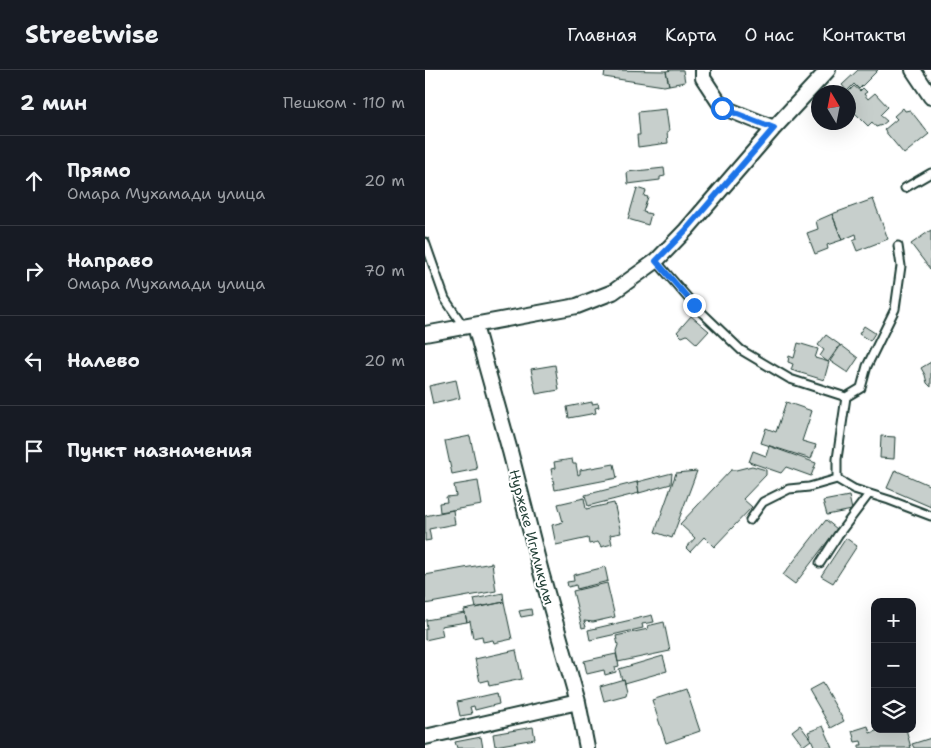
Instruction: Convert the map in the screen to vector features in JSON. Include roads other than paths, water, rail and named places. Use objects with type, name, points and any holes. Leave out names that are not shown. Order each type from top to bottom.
[{"type":"street","points":[[703,70],[703,78],[722,108],[774,128]]},
{"type":"street","points":[[425,334],[577,306],[613,292],[656,261],[686,230],[774,128],[828,70]]},
{"type":"street","points":[[913,70],[931,97]]},
{"type":"street","name":"Нуржеке Игиликулы","points":[[470,327],[510,451],[541,572],[578,702],[587,748]]},
{"type":"street","points":[[425,738],[578,702]]},
{"type":"lane","points":[[905,188],[931,173]]},
{"type":"lane","name":"Нуржеке Игиликулы","points":[[425,242],[445,299],[470,327]]},
{"type":"lane","points":[[656,261],[694,305],[741,350],[790,379],[846,397],[861,388],[867,366],[895,309],[901,266],[898,246]]},
{"type":"lane","points":[[837,479],[837,460],[846,397]]},
{"type":"lane","points":[[750,520],[763,502],[789,489],[809,487],[837,479],[854,489],[931,516]]},
{"type":"lane","points":[[820,563],[869,494]]}]
